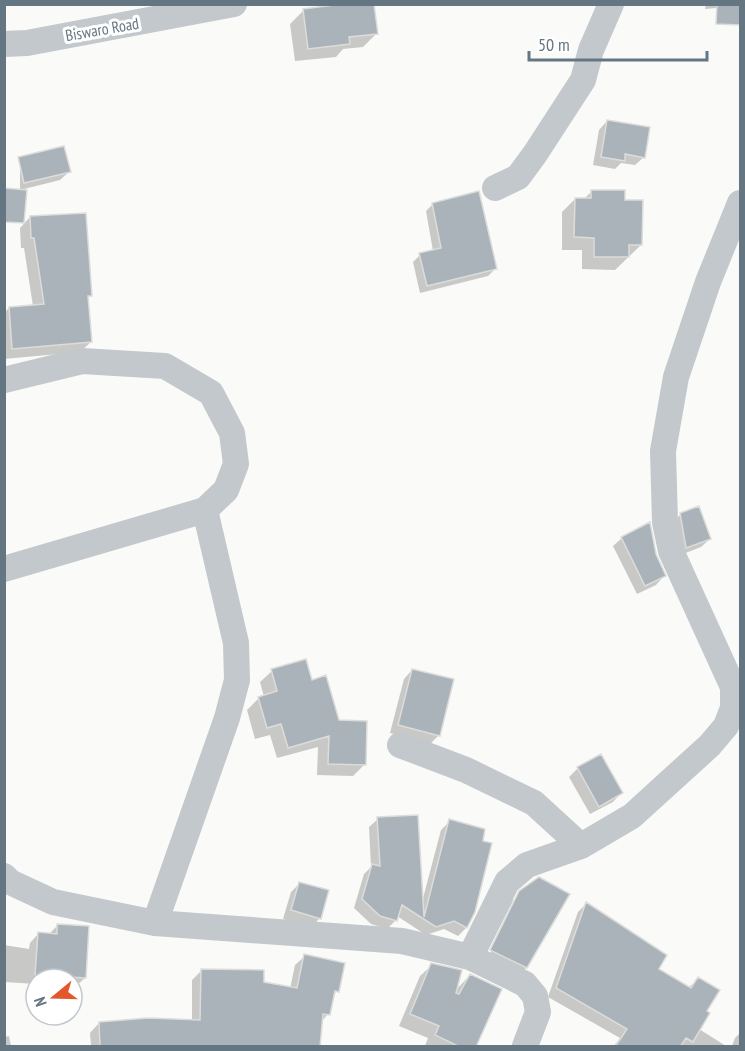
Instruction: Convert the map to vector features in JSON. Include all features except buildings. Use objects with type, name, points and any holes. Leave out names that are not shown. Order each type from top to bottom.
[{"type":"street","name":"Biswaro Road","points":[[4,44],[27,43],[234,4]]},
{"type":"street","points":[[495,188],[518,177],[583,80],[591,50],[611,4]]},
{"type":"street","points":[[470,957],[507,882],[527,865],[581,846],[632,816],[710,745],[726,726],[733,708],[733,687],[671,551],[665,522],[663,450],[676,377],[708,282],[741,203]]},
{"type":"street","points":[[4,380],[82,361],[165,366],[211,393],[232,433],[236,464],[226,490],[205,510],[4,568]]},
{"type":"street","points":[[155,923],[227,718],[237,680],[236,643],[205,510]]},
{"type":"street","points":[[400,745],[466,770],[534,803],[581,846]]},
{"type":"street","points":[[4,876],[10,882],[53,902],[155,923],[402,941],[470,957],[525,984],[535,996],[538,1012],[525,1047]]}]
